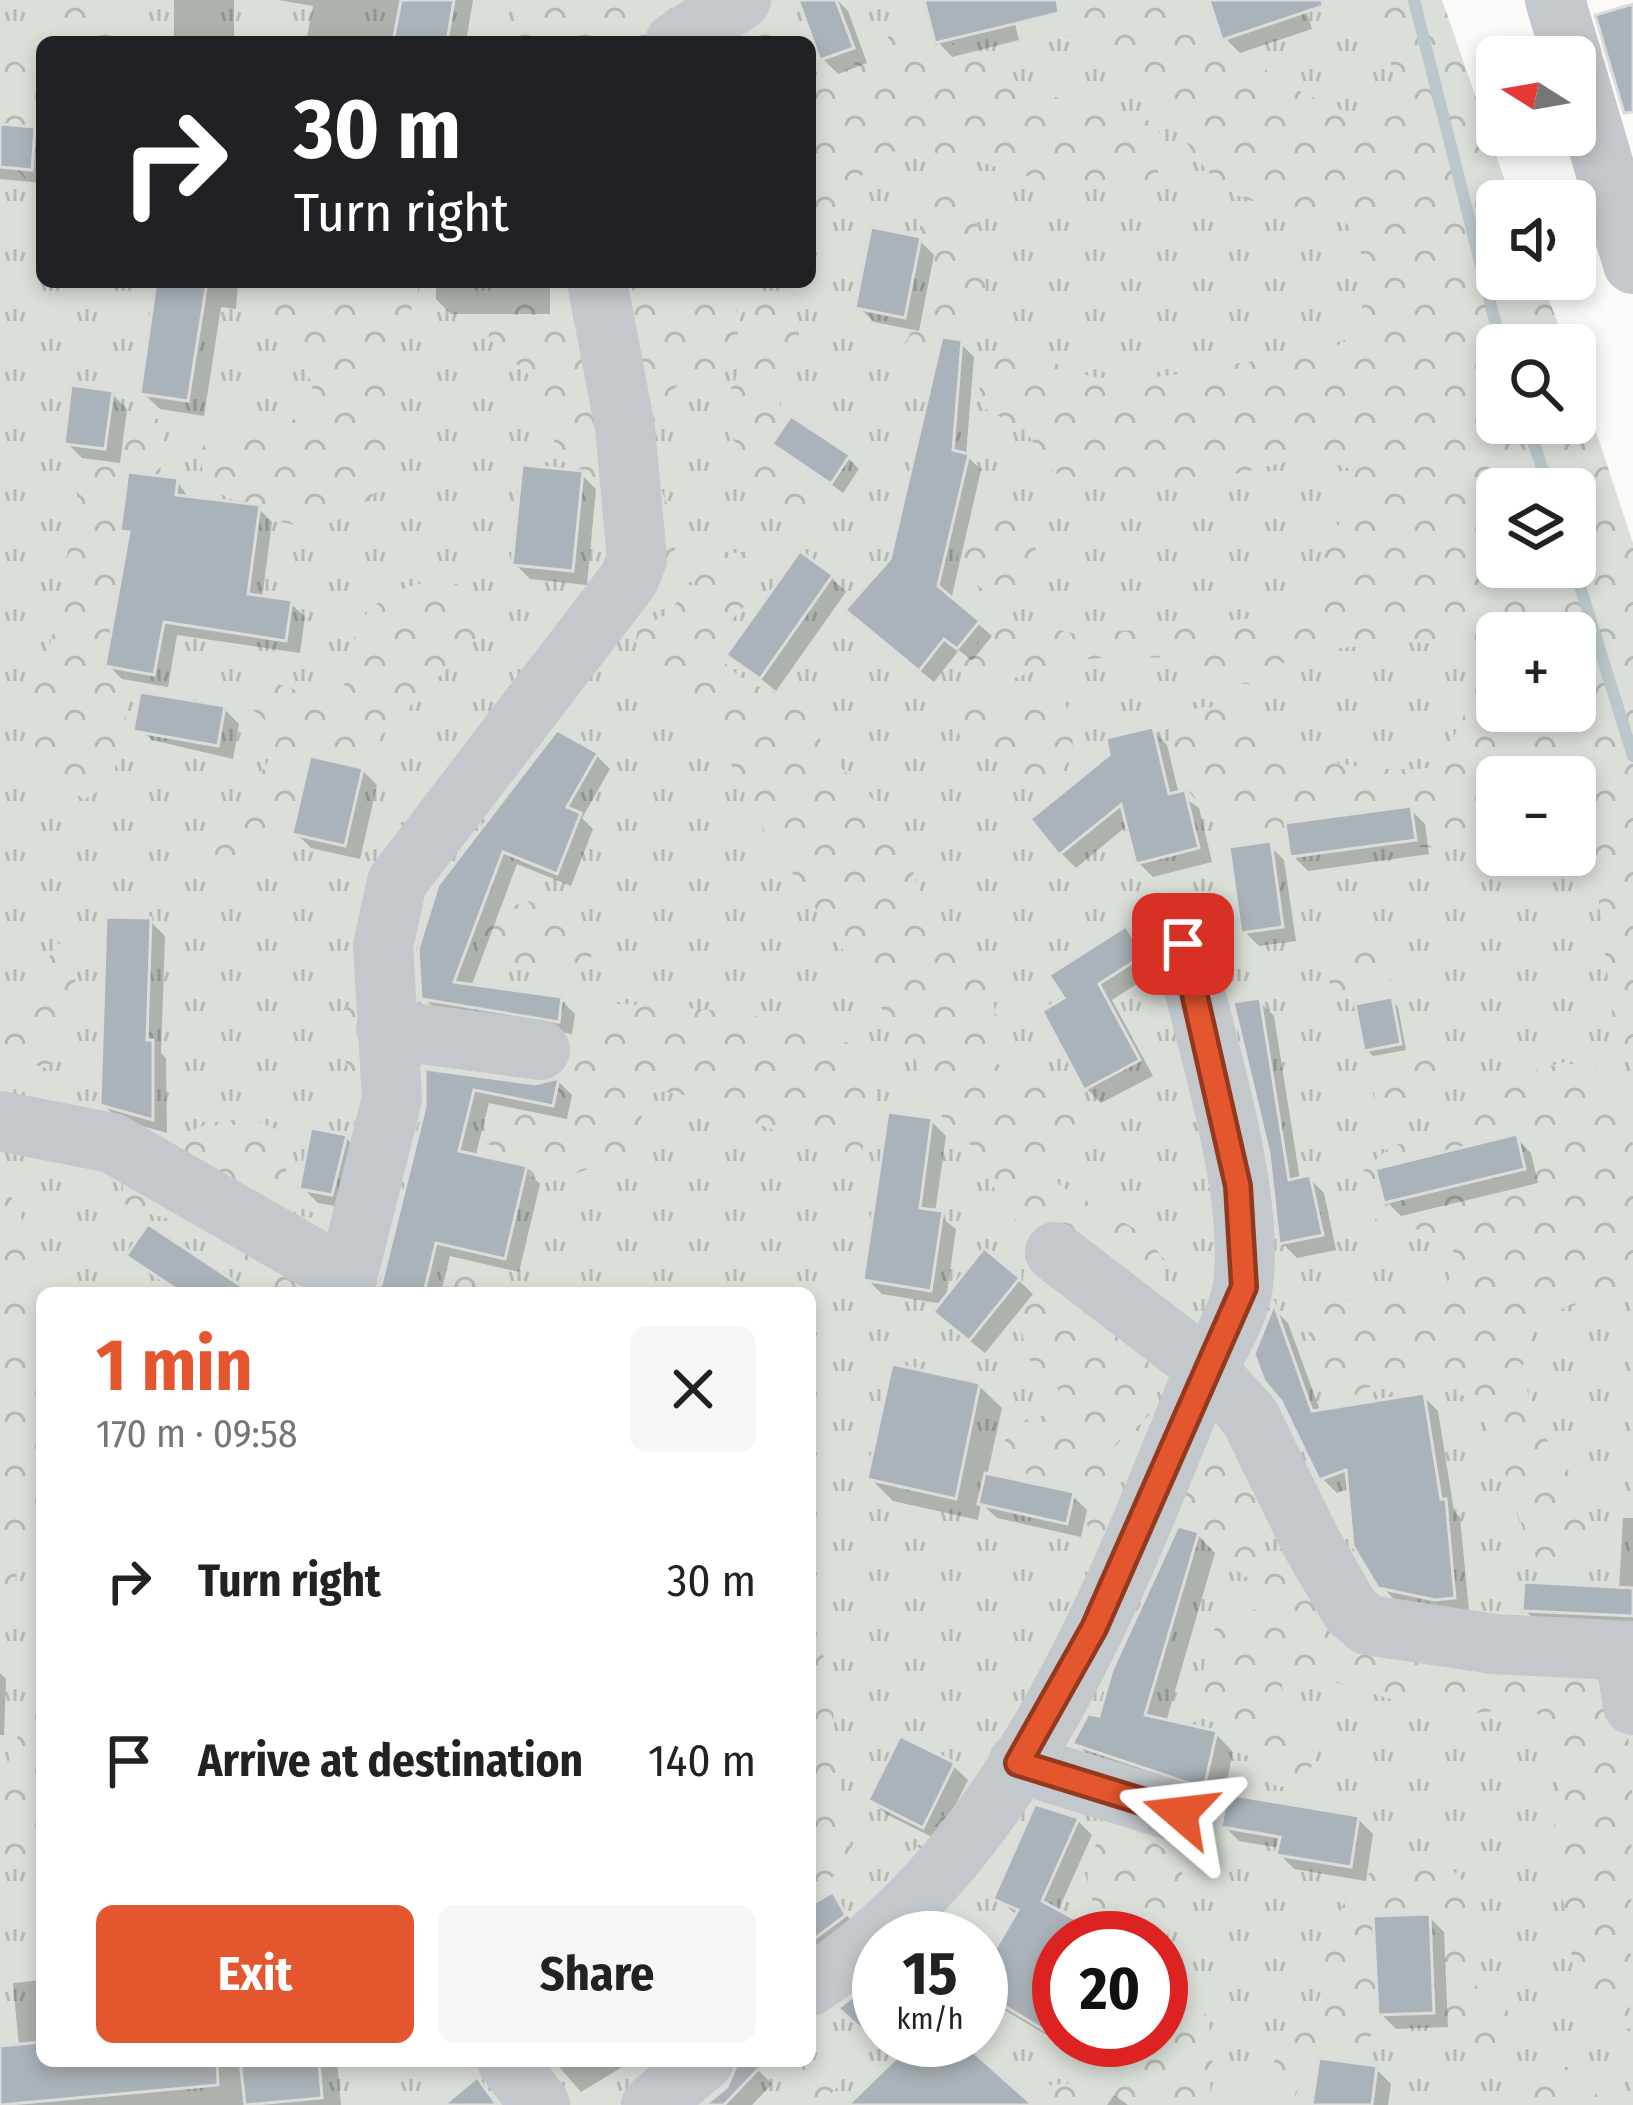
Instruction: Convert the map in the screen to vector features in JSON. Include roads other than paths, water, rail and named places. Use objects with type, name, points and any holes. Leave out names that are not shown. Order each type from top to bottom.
[{"type":"lane","points":[[684,36],[741,0]]},
{"type":"lane","points":[[1555,0],[1566,36]]},
{"type":"lane","points":[[1596,139],[1633,264]]},
{"type":"lane","points":[[0,1121],[112,1143],[345,1286],[389,1117],[383,946],[397,882],[629,579],[638,559],[625,428],[598,288]]},
{"type":"lane","points":[[816,1980],[905,1910],[954,1857],[1018,1763],[1094,1628],[1205,1367],[1237,1304],[1244,1265],[1238,1186],[1183,944]]},
{"type":"lane","points":[[386,1029],[540,1050]]},
{"type":"lane","points":[[1054,1252],[1205,1367],[1250,1417],[1312,1544],[1351,1611],[1367,1625],[1630,1669]]},
{"type":"lane","points":[[1018,1763],[1180,1813]]},
{"type":"lane","points":[[512,2067],[540,2105]]},
{"type":"lane","points":[[651,2105],[697,2067]]},
{"type":"waterway","points":[[1414,0],[1496,324]]},
{"type":"waterway","points":[[1534,444],[1542,468]]},
{"type":"waterway","points":[[1581,588],[1633,756]]}]
